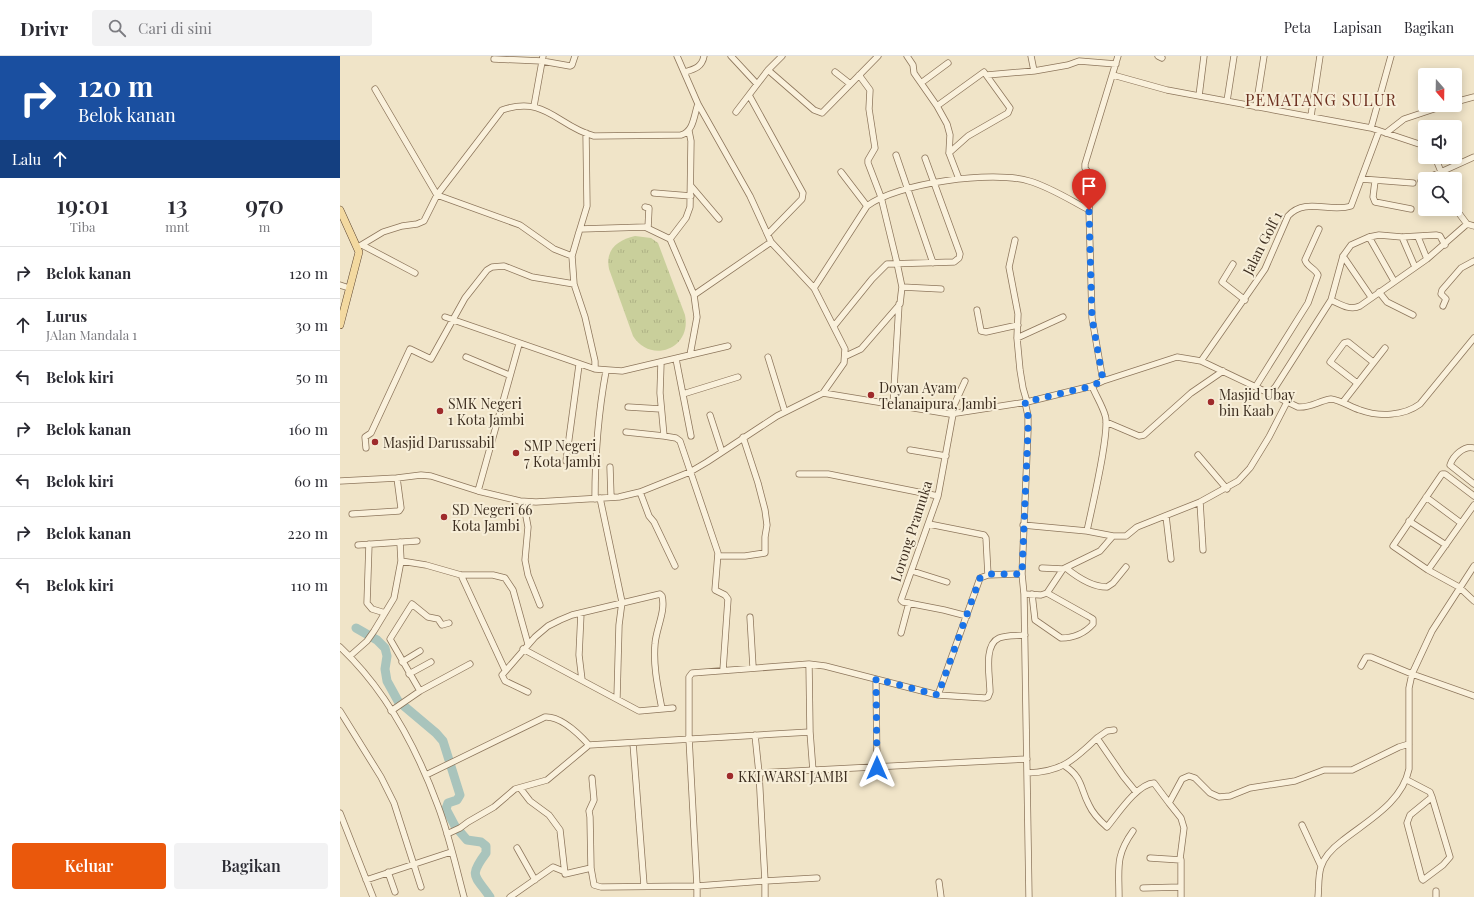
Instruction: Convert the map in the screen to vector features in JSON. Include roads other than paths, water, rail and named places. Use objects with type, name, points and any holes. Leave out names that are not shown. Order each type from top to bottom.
[{"type":"main road","points":[[340,210],[360,246],[346,284],[340,309]]},
{"type":"main road","points":[[340,219],[354,248],[356,258]]},
{"type":"main road","points":[[340,325],[346,284]]},
{"type":"street","points":[[494,59],[542,59],[572,65],[575,56]]},
{"type":"street","points":[[340,481],[397,478],[410,475],[431,476],[520,501],[536,502],[611,498],[640,492],[690,472],[743,437],[785,412],[823,393],[844,363],[846,356],[845,349],[814,288],[771,242],[750,196],[698,104],[677,56]]},
{"type":"street","points":[[685,72],[698,68],[702,63],[704,56]]},
{"type":"street","points":[[731,56],[757,84]]},
{"type":"street","points":[[736,112],[768,70],[781,56]]},
{"type":"street","points":[[768,70],[819,113],[826,111],[850,83],[878,56]]},
{"type":"street","points":[[907,56],[913,65],[914,73],[938,106],[947,124],[950,135],[949,154],[959,179]]},
{"type":"street","points":[[1031,56],[1034,71]]},
{"type":"street","points":[[1103,380],[1092,318],[1089,210],[1093,179],[1085,168],[1085,164],[1118,56]]},
{"type":"street","points":[[1198,96],[1204,56]]},
{"type":"street","points":[[1227,102],[1234,56]]},
{"type":"street","points":[[1256,107],[1264,56]]},
{"type":"street","points":[[1311,116],[1320,56]]},
{"type":"street","points":[[1372,128],[1391,56]]},
{"type":"street","points":[[534,106],[542,59]]},
{"type":"street","points":[[938,106],[984,72],[987,75],[1034,71],[1068,65],[1079,61],[1116,64]]},
{"type":"street","points":[[921,83],[948,63]]},
{"type":"street","points":[[835,72],[850,83]]},
{"type":"street","points":[[859,75],[870,90],[869,109],[875,148],[868,160],[868,163],[881,197],[902,288],[893,405]]},
{"type":"street","points":[[949,154],[968,136],[1010,112],[1009,106],[987,75]]},
{"type":"street","points":[[1113,75],[1167,90],[1372,128],[1418,144]]},
{"type":"street","points":[[376,89],[437,195],[520,225],[554,249],[572,256]]},
{"type":"street","points":[[749,96],[803,193],[802,199],[768,234]]},
{"type":"street","points":[[1462,100],[1474,97]]},
{"type":"street","points":[[670,239],[689,213],[691,196],[691,141],[689,131],[698,104]]},
{"type":"street","points":[[415,273],[360,246],[383,232],[424,221],[437,195],[471,154],[497,115],[502,110],[527,105],[534,106],[541,108],[586,134],[594,136],[681,135],[689,131]]},
{"type":"street","points":[[1386,133],[1404,119],[1425,112]]},
{"type":"street","name":"Jalan Golf 1","points":[[1201,361],[1245,300],[1265,269],[1288,216],[1293,210],[1307,207],[1339,208],[1351,206],[1379,131]]},
{"type":"street","points":[[586,134],[586,176],[588,195],[586,213],[572,256],[574,284],[585,317],[595,361],[595,369]]},
{"type":"street","points":[[896,155],[933,262]]},
{"type":"street","points":[[1438,164],[1441,172],[1474,157]]},
{"type":"street","points":[[834,326],[887,264],[954,262],[960,255],[925,158]]},
{"type":"street","points":[[841,172],[867,206]]},
{"type":"street","points":[[814,288],[822,279],[867,206],[881,197],[908,189],[934,182],[1008,176],[1030,181],[1089,210]]},
{"type":"street","points":[[1361,179],[1413,183]]},
{"type":"street","points":[[1375,181],[1373,197],[1375,202],[1411,209]]},
{"type":"street","points":[[691,186],[719,219]]},
{"type":"street","points":[[654,193],[691,196]]},
{"type":"street","points":[[645,207],[650,208],[648,228]]},
{"type":"street","points":[[1461,216],[1467,224],[1474,226]]},
{"type":"street","points":[[1331,300],[1348,308],[1355,308],[1427,259],[1445,245],[1467,224]]},
{"type":"street","points":[[580,229],[648,228],[670,239],[694,295],[697,317],[690,355]]},
{"type":"street","points":[[1256,386],[1308,303],[1318,275],[1316,271],[1307,265],[1305,260],[1319,229]]},
{"type":"street","points":[[1270,393],[1331,300],[1343,256],[1350,245],[1369,237],[1379,235],[1402,237],[1440,236],[1445,245]]},
{"type":"street","points":[[1369,237],[1394,281]]},
{"type":"street","points":[[1402,237],[1415,267]]},
{"type":"street","points":[[1418,237],[1427,259]]},
{"type":"street","points":[[1015,240],[1009,267],[1017,307],[1017,338],[1028,416],[1022,574],[1025,635],[1029,897]]},
{"type":"street","points":[[694,295],[771,242]]},
{"type":"street","points":[[1343,256],[1371,297]]},
{"type":"street","points":[[1443,306],[1446,299],[1441,294],[1442,290],[1461,268],[1474,261]]},
{"type":"street","points":[[1232,264],[1222,282],[1245,300]]},
{"type":"street","points":[[366,448],[365,437],[371,433],[410,349],[431,359],[465,298],[492,267],[504,266],[532,277],[574,284]]},
{"type":"street","points":[[902,288],[941,289]]},
{"type":"street","points":[[1379,292],[1387,302],[1413,315]]},
{"type":"street","points":[[846,356],[861,349],[900,304]]},
{"type":"street","points":[[977,310],[981,331],[986,332],[1018,325]]},
{"type":"street","points":[[1017,338],[1063,317]]},
{"type":"street","points":[[445,318],[579,365],[606,371],[622,371],[661,364],[728,346]]},
{"type":"street","points":[[823,393],[952,414],[1026,402],[1092,386],[1103,380],[1177,357],[1201,361],[1298,407],[1306,408],[1331,399],[1343,402],[1360,410],[1383,414],[1409,411],[1420,404],[1474,338]]},
{"type":"street","points":[[1357,383],[1330,362],[1344,343],[1348,342],[1373,362]]},
{"type":"street","points":[[478,490],[509,375],[519,344]]},
{"type":"street","points":[[1343,402],[1385,348]]},
{"type":"street","points":[[768,356],[785,412]]},
{"type":"street","points":[[466,357],[509,375]]},
{"type":"street","points":[[676,359],[691,436]]},
{"type":"street","points":[[661,364],[661,410],[664,436]]},
{"type":"street","points":[[566,461],[579,365]]},
{"type":"street","points":[[606,371],[595,445],[597,498],[622,602],[619,625],[617,698]]},
{"type":"street","points":[[1106,422],[1139,436],[1144,435],[1191,393],[1224,371]]},
{"type":"street","points":[[683,394],[738,378]]},
{"type":"street","name":"Lorong Pramuka","points":[[909,603],[902,600],[938,496],[952,414],[965,380]]},
{"type":"street","points":[[1087,531],[1103,451],[1106,422],[1106,415],[1092,386]]},
{"type":"street","points":[[1023,525],[1087,531],[1113,536],[1126,536],[1137,528],[1200,502],[1227,489],[1238,481],[1250,468],[1269,437],[1287,402]]},
{"type":"street","points":[[628,407],[661,410]]},
{"type":"street","points":[[710,415],[722,452]]},
{"type":"street","points":[[626,432],[664,436],[676,438],[680,441],[719,556],[714,588],[717,592],[727,596],[728,603],[723,670]]},
{"type":"street","points":[[719,556],[745,556],[765,553],[767,525],[765,510],[743,437]]},
{"type":"street","points":[[1474,448],[1467,447],[1464,449],[1450,465],[1474,484]]},
{"type":"street","points":[[910,450],[946,456]]},
{"type":"street","points":[[1198,455],[1227,489]]},
{"type":"street","points":[[610,467],[611,498]]},
{"type":"street","points":[[799,474],[834,475],[938,496]]},
{"type":"street","points":[[1474,496],[1443,474],[1440,475],[1393,546],[1428,570],[1459,587],[1474,600]]},
{"type":"street","points":[[352,514],[399,511],[401,508],[397,478]]},
{"type":"street","points":[[640,492],[648,516],[654,522],[675,566]]},
{"type":"street","points":[[1426,497],[1461,523]]},
{"type":"street","points":[[520,501],[526,516],[528,527],[525,560],[528,575],[540,605]]},
{"type":"street","points":[[1200,502],[1203,550]]},
{"type":"street","points":[[1428,570],[1474,505]]},
{"type":"street","points":[[1166,516],[1171,559]]},
{"type":"street","points":[[1409,521],[1446,545]]},
{"type":"street","points":[[929,524],[984,535],[986,538],[988,574]]},
{"type":"street","points":[[1047,593],[1065,569],[1100,551],[1113,536]]},
{"type":"street","points":[[350,656],[367,641],[394,598],[398,587],[401,561],[400,542]]},
{"type":"street","points":[[358,545],[417,542]]},
{"type":"street","points":[[369,544],[367,603],[372,609],[385,613]]},
{"type":"street","points":[[401,561],[426,565],[461,575],[500,576],[510,583],[528,644]]},
{"type":"street","points":[[1321,866],[1338,844],[1398,795],[1407,780],[1409,744],[1409,688],[1412,674],[1432,631],[1459,587],[1474,566]]},
{"type":"street","points":[[1042,568],[1065,569],[1094,585],[1107,587],[1113,583],[1126,567]]},
{"type":"street","points":[[912,571],[947,582]]},
{"type":"street","points":[[938,695],[978,582],[988,574],[1022,574]]},
{"type":"street","points":[[461,575],[505,670]]},
{"type":"street","points":[[1024,594],[1047,593],[1093,619],[1093,624],[1089,629],[1073,637],[1060,638],[1035,620],[1032,594]]},
{"type":"street","points":[[528,692],[502,678],[502,675],[523,649],[548,626],[581,612],[656,594],[662,596],[663,603],[655,645],[655,675],[662,709]]},
{"type":"street","points":[[901,633],[909,603],[967,616]]},
{"type":"street","points":[[420,691],[390,639],[411,604],[414,604],[428,617],[438,619],[442,624],[449,623]]},
{"type":"street","points":[[581,612],[579,655],[582,680]]},
{"type":"street","points":[[750,617],[753,667]]},
{"type":"street","points":[[697,897],[689,738],[690,675],[695,672],[809,664],[825,666],[938,695],[988,697],[990,692],[990,650],[993,643],[1003,637],[1025,635]]},
{"type":"street","points":[[340,647],[369,677],[391,711],[426,775],[447,834],[464,897]]},
{"type":"street","points":[[523,649],[639,711],[673,708]]},
{"type":"street","points":[[402,662],[420,651]]},
{"type":"street","points":[[1361,666],[1366,658],[1370,657],[1474,696]]},
{"type":"street","points":[[409,674],[431,662]]},
{"type":"street","points":[[391,711],[420,691],[470,664]]},
{"type":"street","points":[[809,664],[810,732],[813,771]]},
{"type":"street","points":[[876,679],[877,768]]},
{"type":"street","points":[[340,712],[387,789],[415,863],[422,887]]},
{"type":"street","points":[[426,775],[473,751],[507,737],[545,717],[551,717],[580,734],[589,745]]},
{"type":"street","points":[[1027,773],[1042,772],[1065,766],[1097,738],[1107,731],[1114,730]]},
{"type":"street","points":[[447,834],[458,829],[505,799],[516,789],[546,780],[589,745],[810,732]]},
{"type":"street","points":[[755,735],[760,773],[765,897]]},
{"type":"street","points":[[1097,738],[1122,776],[1136,792]]},
{"type":"street","points":[[633,743],[644,885]]},
{"type":"street","points":[[1169,803],[1182,779],[1188,776],[1195,778],[1210,793],[1219,797],[1230,796],[1250,788],[1295,781],[1324,770],[1352,770],[1399,747],[1409,744]]},
{"type":"street","points":[[760,773],[1027,760]]},
{"type":"street","points":[[1065,766],[1077,775],[1089,805],[1097,819],[1106,827],[1136,792],[1154,782],[1181,818],[1184,828],[1180,859],[1182,866],[1180,887],[1181,897]]},
{"type":"street","points":[[592,778],[594,800],[588,811],[590,817],[591,868],[593,884],[597,886],[697,886],[817,878]]},
{"type":"street","points":[[1407,780],[1430,792],[1432,797],[1450,857],[1443,865],[1423,880],[1407,823],[1410,815],[1432,797]]},
{"type":"street","points":[[520,788],[530,801],[549,815],[560,830],[563,871]]},
{"type":"street","points":[[340,813],[373,897]]},
{"type":"street","points":[[1302,825],[1321,866],[1318,897]]},
{"type":"street","points":[[1119,897],[1121,849],[1133,831]]},
{"type":"street","points":[[517,848],[535,880]]},
{"type":"street","points":[[366,880],[451,852]]},
{"type":"street","points":[[1150,858],[1180,859]]},
{"type":"street","points":[[510,897],[553,867],[567,874],[591,868]]},
{"type":"street","points":[[388,872],[395,892]]},
{"type":"street","points":[[940,882],[941,897]]},
{"type":"street","points":[[1143,888],[1180,887]]},
{"type":"waterway","points":[[356,628],[377,640],[385,648],[387,656],[385,669],[387,681],[398,701],[436,733],[443,741],[460,795],[457,800],[448,803],[446,809],[455,826],[467,840],[481,842],[486,846],[486,853],[475,872],[477,880],[490,897]]},
{"type":"place","name":"Doyan Ayam Telanaipura, Jambi","points":[[871,395]]},
{"type":"place","name":"Masjid Ubay bin Kaab","points":[[1211,402]]},
{"type":"place","name":"SMK Negeri 1 Kota Jambi","points":[[440,411]]},
{"type":"place","name":"Masjid Darussabil","points":[[375,442]]},
{"type":"place","name":"SMP Negeri 7 Kota Jambi","points":[[516,453]]},
{"type":"place","name":"SD Negeri 66 Kota Jambi","points":[[444,517]]},
{"type":"place","name":"KKI WARSI JAMBI","points":[[730,776]]},
{"type":"district","name":"PEMATANG SULUR","points":[[1321,99]]}]
